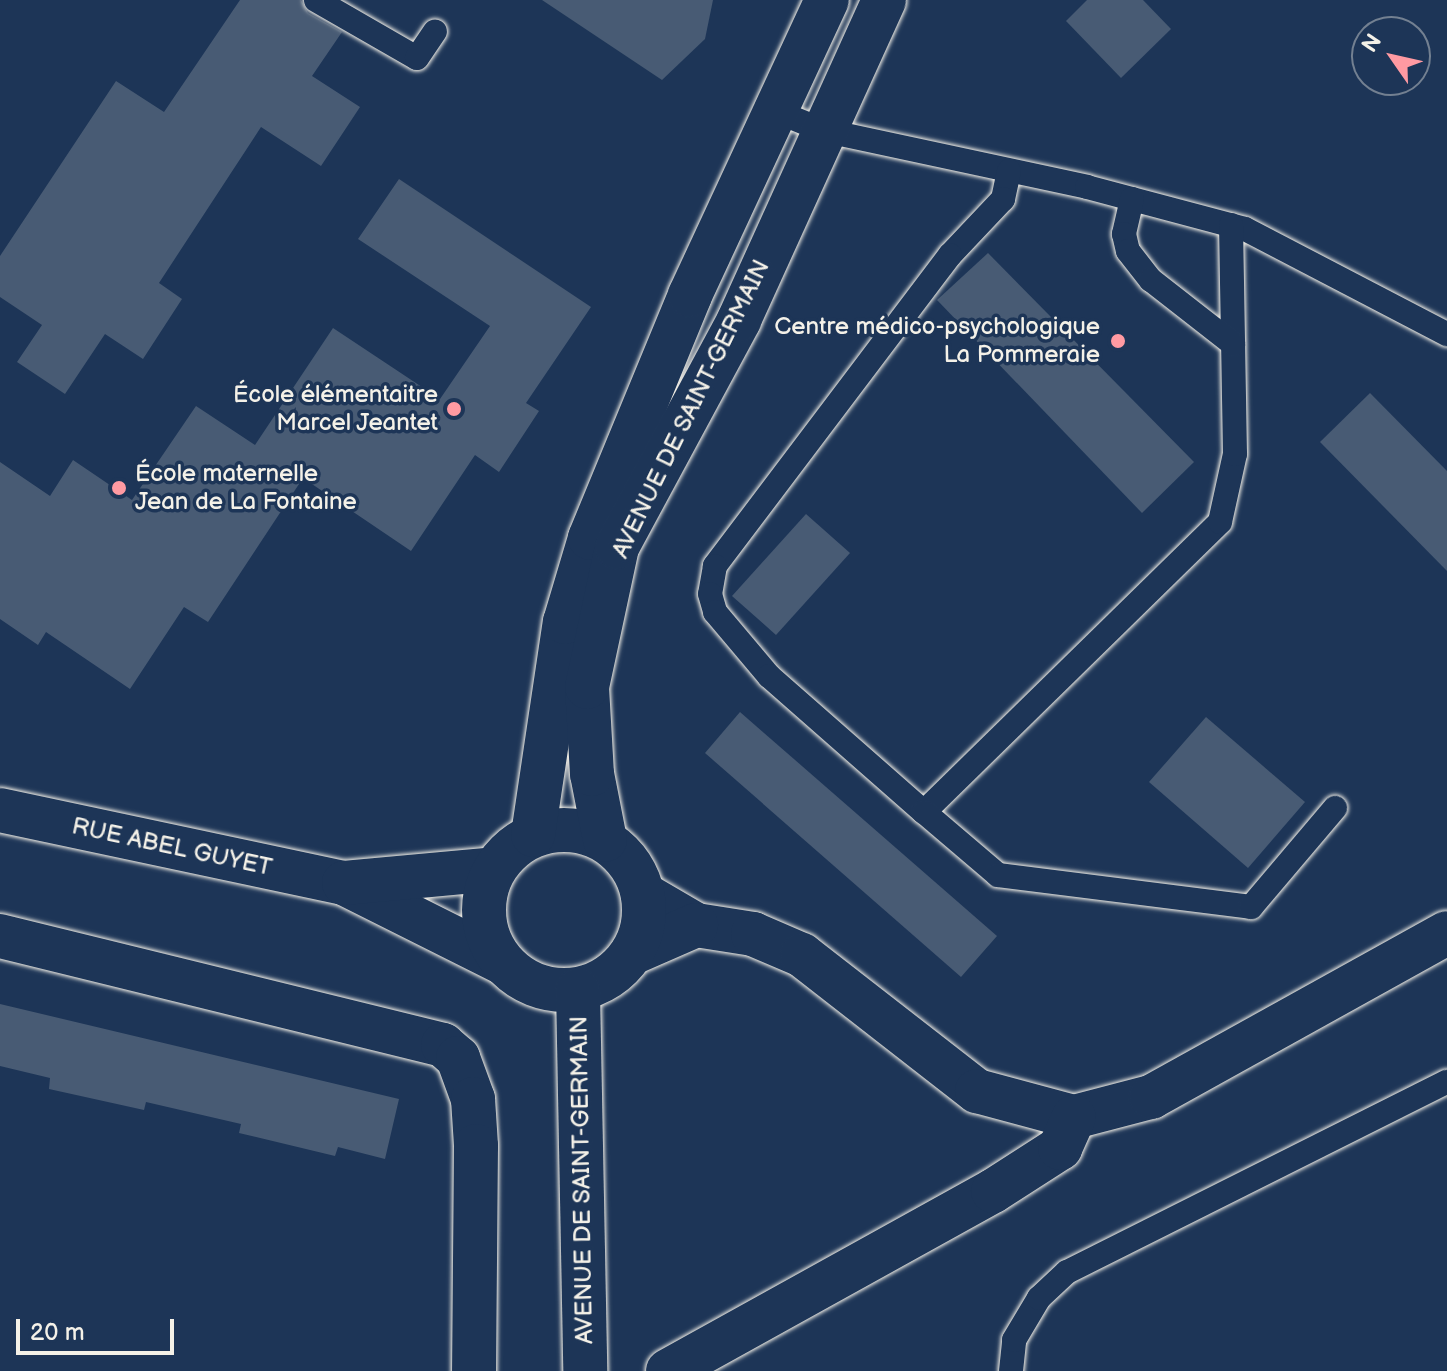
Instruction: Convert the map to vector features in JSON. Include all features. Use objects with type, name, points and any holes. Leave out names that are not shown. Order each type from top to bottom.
[{"type":"street","name":"AVENUE DE SAINT-GERMAIN","points":[[533,835],[565,622],[590,538],[690,295],[778,112],[827,0]]},
{"type":"street","name":"AVENUE DE SAINT-GERMAIN","points":[[605,840],[592,774],[587,687],[617,547],[739,320],[822,130],[884,0]]},
{"type":"street","name":"RUE ABEL GUYET","points":[[0,810],[344,883],[502,962]]},
{"type":"street","points":[[632,953],[642,925],[643,894],[623,854],[605,840],[569,830],[533,835],[511,849],[494,869],[483,917],[502,962],[537,986],[578,990],[599,982],[632,953],[696,925]]},
{"type":"street","name":"RUE ABEL GUYET","points":[[344,883],[494,869]]},
{"type":"street","points":[[643,894],[696,925],[753,934],[802,955],[977,1091],[1074,1117],[1151,1097],[1447,933]]},
{"type":"street","points":[[0,936],[443,1045],[458,1058],[473,1099],[476,1146],[474,1371]]},
{"type":"street","name":"AVENUE DE SAINT-GERMAIN","points":[[578,990],[585,1371]]},
{"type":"street","points":[[668,1371],[993,1191],[1060,1148],[1074,1117]]},
{"type":"lane","points":[[316,0],[417,58],[435,31]]},
{"type":"lane","points":[[778,112],[822,130],[1132,199],[1231,225],[1447,334]]},
{"type":"lane","points":[[1009,171],[1003,199],[950,255],[715,566],[710,594],[715,612],[769,676],[998,875],[1251,907],[1335,808]]},
{"type":"lane","points":[[1132,199],[1124,234],[1128,251],[1151,280],[1233,344]]},
{"type":"lane","points":[[924,812],[1220,522],[1235,454],[1231,225]]},
{"type":"lane","points":[[1011,1371],[1014,1340],[1039,1298],[1067,1272],[1447,1082]]},
{"type":"building","points":[[240,0],[301,0],[308,13],[342,32],[312,76],[360,107],[321,166],[261,127],[159,283],[182,299],[143,359],[105,334],[65,394],[17,362],[42,325],[0,297],[0,256],[116,81],[164,112]]},
{"type":"building","points":[[542,0],[713,0],[705,39],[662,80]]},
{"type":"building","points":[[1087,0],[1143,0],[1171,29],[1121,78],[1066,21]]},
{"type":"building","points":[[399,179],[591,307],[526,403],[539,411],[499,472],[475,455],[411,551],[303,478],[208,622],[184,607],[130,689],[46,632],[38,645],[0,619],[0,462],[50,496],[73,460],[132,500],[196,406],[255,445],[333,328],[440,399],[490,326],[358,239]]},
{"type":"building","points":[[988,253],[1194,462],[1142,513],[937,300]]},
{"type":"building","points":[[1370,393],[1447,471],[1447,571],[1320,442]]},
{"type":"building","points":[[806,514],[850,553],[776,635],[732,596]]},
{"type":"building","points":[[740,712],[997,936],[961,977],[705,753]]},
{"type":"building","points":[[1206,717],[1305,802],[1248,868],[1149,782]]},
{"type":"building","points":[[0,1004],[399,1099],[385,1159],[338,1147],[335,1156],[239,1133],[241,1124],[146,1102],[144,1110],[49,1089],[50,1078],[0,1066]]},
{"type":"place","name":"Centre médico-psychologique La Pommeraie","points":[[1118,341]]},
{"type":"place","name":"École élémentaitre Marcel Jeantet","points":[[454,409]]},
{"type":"place","name":"École maternelle Jean de La Fontaine","points":[[119,488]]}]
